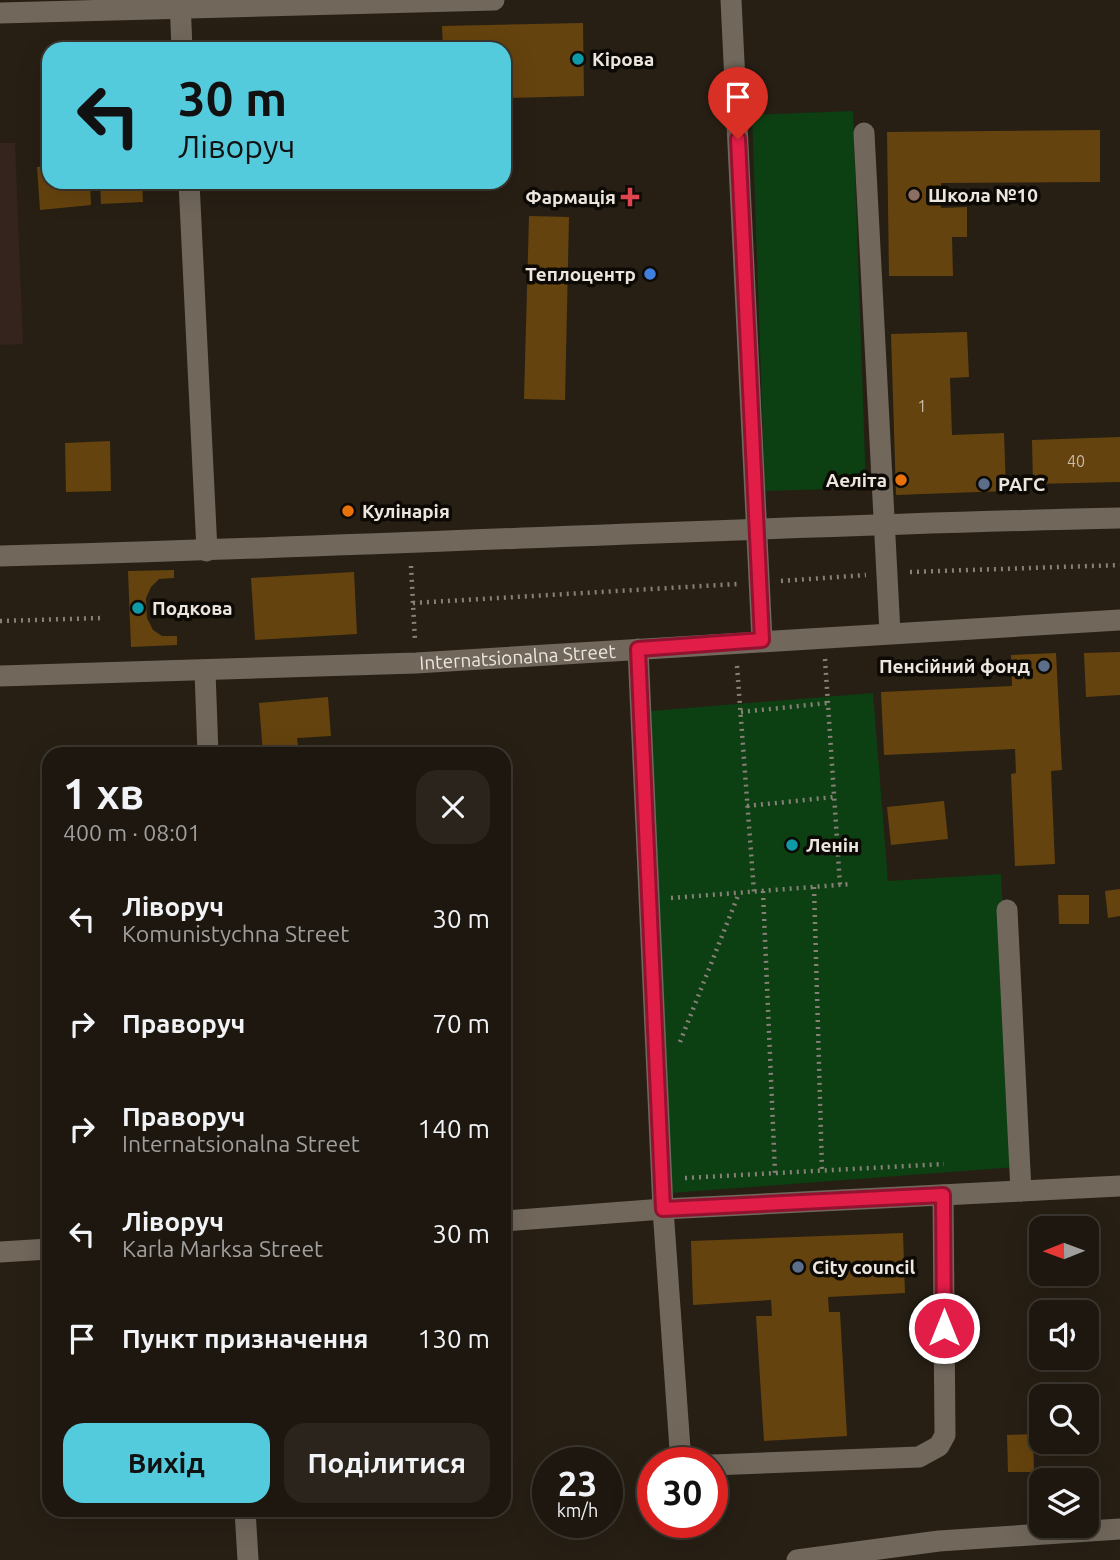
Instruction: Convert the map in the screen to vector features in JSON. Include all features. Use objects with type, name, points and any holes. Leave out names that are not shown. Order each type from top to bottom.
[{"type":"street","points":[[0,13],[180,4],[494,0]]},
{"type":"street","points":[[731,0],[762,640]]},
{"type":"street","points":[[180,4],[182,42]]},
{"type":"street","points":[[864,133],[890,633]]},
{"type":"street","points":[[189,189],[207,551]]},
{"type":"street","points":[[0,555],[207,551],[885,523],[1120,518]]},
{"type":"street","name":"Internatsionalna Street","points":[[0,676],[416,663],[1120,620]]},
{"type":"street","points":[[638,649],[663,1209],[680,1447]]},
{"type":"street","points":[[205,671],[208,747]]},
{"type":"street","points":[[1007,910],[1021,1191]]},
{"type":"street","points":[[511,1220],[663,1209],[1120,1186]]},
{"type":"street","points":[[728,1464],[919,1457],[939,1446],[945,1435],[943,1195]]},
{"type":"street","points":[[0,1252],[42,1249]]},
{"type":"street","points":[[245,1517],[248,1560]]},
{"type":"street","points":[[797,1560],[939,1541],[1120,1530]]},
{"type":"path","points":[[410,543],[416,663]]},
{"type":"path","points":[[0,621],[103,618]]},
{"type":"path","points":[[824,636],[840,885]]},
{"type":"path","points":[[736,642],[754,892]]},
{"type":"path","points":[[741,712],[828,703]]},
{"type":"path","points":[[747,806],[834,797]]},
{"type":"path","points":[[649,900],[851,884]]},
{"type":"path","points":[[814,887],[822,1171]]},
{"type":"path","points":[[763,891],[775,1173]]},
{"type":"path","points":[[675,1055],[739,893]]},
{"type":"path","points":[[680,1178],[944,1164]]},
{"type":"shaded area","points":[[0,143],[15,143],[23,344],[0,345]]},
{"type":"green space","points":[[853,111],[866,488],[765,491],[752,115]]},
{"type":"green space","points":[[873,693],[888,881],[1001,874],[1016,1167],[671,1193],[651,711]]},
{"type":"building","points":[[583,23],[584,96],[511,98],[511,42],[443,42],[442,26]]},
{"type":"building","name":"Школа №10","points":[[1100,130],[1100,182],[941,183],[941,208],[967,207],[967,237],[952,237],[953,276],[889,276],[887,132]]},
{"type":"building","points":[[37,167],[42,167],[42,189],[90,189],[91,205],[40,210]]},
{"type":"building","points":[[100,189],[142,189],[143,202],[101,204]]},
{"type":"building","points":[[529,216],[569,217],[565,400],[524,399]]},
{"type":"building","points":[[967,332],[969,377],[950,378],[952,435],[1004,433],[1006,491],[896,495],[891,334]]},
{"type":"building","points":[[1120,437],[1120,482],[1033,484],[1032,440]]},
{"type":"building","points":[[110,441],[111,491],[66,492],[65,443]]},
{"type":"building","name":"Подкова","points":[[174,570],[174,578],[159,579],[146,598],[147,618],[153,630],[162,636],[177,636],[177,645],[131,647],[128,571]]},
{"type":"building","points":[[354,572],[357,634],[255,640],[251,578]]},
{"type":"building","points":[[1120,652],[1120,695],[1086,697],[1084,653]]},
{"type":"building","points":[[1056,653],[1062,770],[1051,771],[1055,864],[1015,866],[1011,774],[1016,773],[1015,749],[884,755],[881,692],[1012,686],[1011,655]]},
{"type":"building","points":[[328,697],[331,736],[297,738],[298,747],[262,747],[259,703]]},
{"type":"building","points":[[944,801],[948,839],[891,845],[887,807]]},
{"type":"building","points":[[1120,889],[1120,916],[1108,918],[1105,891]]},
{"type":"building","points":[[1058,895],[1089,895],[1089,924],[1059,924]]},
{"type":"building","points":[[903,1233],[905,1293],[828,1297],[829,1312],[840,1312],[847,1436],[764,1441],[756,1316],[772,1316],[771,1300],[693,1305],[691,1241]]},
{"type":"building","points":[[1029,1434],[1029,1454],[1034,1454],[1034,1468],[1029,1468],[1029,1472],[1008,1472],[1007,1435]]},
{"type":"place","name":"Кірова","points":[[578,59]]},
{"type":"place","name":"Школа №10","points":[[914,195]]},
{"type":"place","name":"Фармація","points":[[630,197]]},
{"type":"place","name":"Теплоцентр","points":[[650,274]]},
{"type":"place","name":"Аеліта","points":[[901,480]]},
{"type":"place","name":"РАГС","points":[[984,484]]},
{"type":"place","name":"Кулінарія","points":[[348,511]]},
{"type":"place","name":"Подкова","points":[[138,608]]},
{"type":"place","name":"Пенсійний фонд","points":[[1044,666]]},
{"type":"place","name":"Ленін","points":[[792,845]]},
{"type":"place","name":"City council","points":[[798,1267]]},
{"type":"route","points":[[738,139],[762,640],[638,649],[663,1209],[943,1195],[944,1328]]}]
